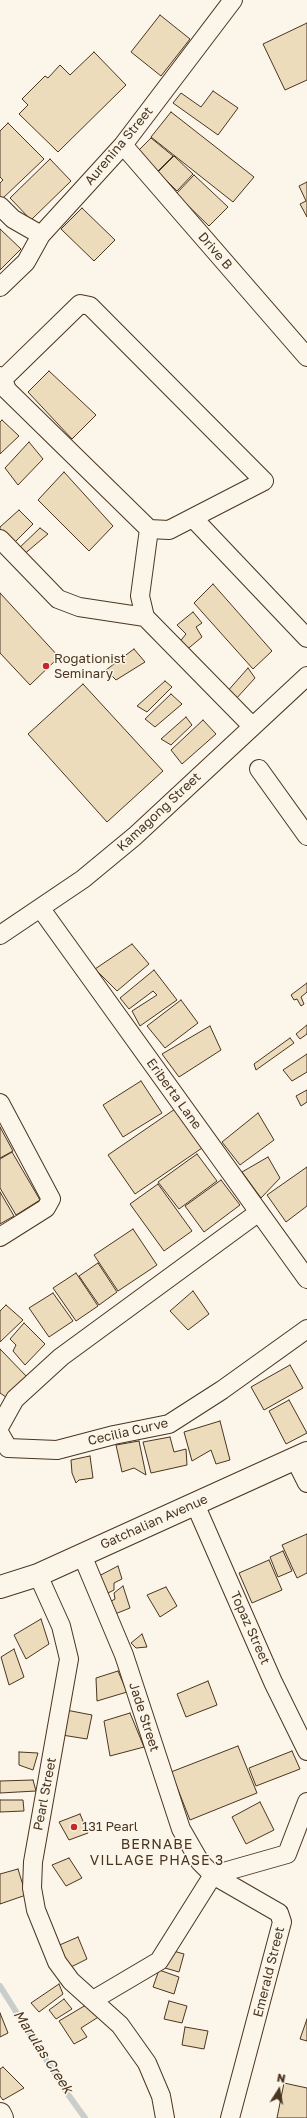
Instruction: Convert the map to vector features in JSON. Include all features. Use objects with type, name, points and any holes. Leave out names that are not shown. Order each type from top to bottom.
[{"type":"street","name":"Aurenina Street","points":[[0,286],[26,262],[41,235],[122,145],[233,0]]},
{"type":"street","name":"Drive B","points":[[122,145],[307,357]]},
{"type":"street","points":[[0,206],[13,219],[41,235]]},
{"type":"street","points":[[80,304],[90,306],[264,481],[169,530],[149,529],[7,390],[2,378],[80,304]]},
{"type":"street","points":[[193,518],[307,638]]},
{"type":"street","points":[[149,529],[140,596],[145,617],[252,726]]},
{"type":"street","points":[[0,539],[58,599],[79,607],[145,617]]},
{"type":"street","name":"Kamagong Street","points":[[0,935],[83,880],[135,836],[307,676]]},
{"type":"street","points":[[259,769],[307,836]]},
{"type":"street","name":"Eriberta Lane","points":[[41,909],[307,1279]]},
{"type":"street","points":[[0,1103],[51,1199],[46,1208],[0,1237]]},
{"type":"street","points":[[0,1426],[15,1399],[61,1357],[259,1212]]},
{"type":"street","name":"Cecilia Curve","points":[[0,1434],[8,1448],[56,1450],[114,1435],[169,1424],[222,1390],[307,1329]]},
{"type":"street","points":[[301,1456],[307,1483]]},
{"type":"street","name":"Gatchalian Avenue","points":[[0,1587],[38,1575],[301,1456]]},
{"type":"street","name":"Topaz Street","points":[[195,1504],[273,1682],[307,1751]]},
{"type":"street","name":"Jade Street","points":[[82,1555],[124,1655],[181,1829],[200,1862],[213,1875]]},
{"type":"street","name":"Pearl Street","points":[[38,1575],[61,1626],[70,1660],[37,1830],[33,1862],[32,1888],[36,1910],[57,1962],[71,1981],[120,2024],[147,2063],[161,2096],[165,2118]]},
{"type":"street","points":[[93,2000],[159,1961],[213,1875],[287,1854],[307,1802]]},
{"type":"street","name":"Emerald Street","points":[[213,1875],[279,1913],[282,1922],[230,2118]]},
{"type":"street","points":[[0,2114],[2,2118]]},
{"type":"building","points":[[160,15],[190,39],[161,76],[131,52]]},
{"type":"building","points":[[307,23],[307,80],[285,90],[263,44]]},
{"type":"building","points":[[94,52],[126,85],[58,152],[19,114],[28,105],[22,99],[45,76],[48,78],[60,65],[70,75]]},
{"type":"building","points":[[213,91],[238,108],[218,135],[173,103],[181,93],[201,107]]},
{"type":"building","points":[[171,112],[254,177],[233,202],[151,137]]},
{"type":"building","points":[[8,123],[44,159],[2,199],[0,197],[0,183],[3,180],[0,177],[0,131]]},
{"type":"building","points":[[151,138],[173,156],[158,171],[138,151]]},
{"type":"building","points":[[174,156],[193,174],[177,191],[158,172]]},
{"type":"building","points":[[50,159],[71,181],[31,220],[10,198]]},
{"type":"building","points":[[194,175],[228,207],[209,226],[176,194]]},
{"type":"building","points":[[307,182],[307,217],[300,204],[306,201],[299,186]]},
{"type":"building","points":[[82,208],[115,240],[94,261],[61,229]]},
{"type":"building","points":[[0,229],[21,249],[0,270]]},
{"type":"building","points":[[49,371],[96,415],[72,439],[28,392]]},
{"type":"building","points":[[2,420],[19,436],[0,454],[0,422]]},
{"type":"building","points":[[29,442],[43,459],[18,485],[5,468]]},
{"type":"building","points":[[64,472],[113,526],[89,551],[38,500]]},
{"type":"building","points":[[19,510],[33,524],[12,545],[0,532],[0,527]]},
{"type":"building","points":[[40,528],[48,534],[22,556],[17,550]]},
{"type":"building","points":[[213,584],[272,651],[253,669],[194,603]]},
{"type":"building","points":[[0,593],[59,657],[30,685],[0,653]]},
{"type":"building","points":[[193,612],[202,623],[196,627],[202,637],[184,652],[178,644],[186,634],[177,625]]},
{"type":"building","points":[[134,649],[145,662],[116,680],[106,670]]},
{"type":"building","points":[[248,668],[255,678],[235,700],[226,693]]},
{"type":"building","points":[[165,681],[172,687],[147,712],[137,706]]},
{"type":"building","points":[[83,684],[163,771],[107,822],[28,734]]},
{"type":"building","points":[[171,694],[182,704],[155,727],[145,719]]},
{"type":"building","points":[[186,717],[192,725],[171,745],[161,739]]},
{"type":"building","points":[[203,720],[216,734],[182,764],[171,750]]},
{"type":"building","points":[[132,944],[149,964],[117,991],[95,969]]},
{"type":"building","points":[[154,970],[177,1000],[140,1026],[132,1011],[157,995],[153,991],[129,1009],[120,998]]},
{"type":"building","points":[[307,983],[307,992],[301,997],[304,1004],[301,1006],[297,999],[294,1000],[291,995]]},
{"type":"building","points":[[181,1000],[198,1023],[165,1048],[147,1026]]},
{"type":"building","points":[[307,1025],[307,1034],[300,1039],[296,1034]]},
{"type":"building","points":[[210,1026],[221,1050],[179,1077],[162,1054]]},
{"type":"building","points":[[290,1038],[294,1043],[256,1070],[254,1064]]},
{"type":"building","points":[[307,1054],[307,1072],[292,1081],[283,1070]]},
{"type":"building","points":[[141,1081],[162,1113],[123,1137],[103,1105]]},
{"type":"building","points":[[307,1090],[307,1102],[301,1106],[296,1096]]},
{"type":"building","points":[[175,1109],[202,1148],[135,1194],[108,1155]]},
{"type":"building","points":[[258,1113],[274,1140],[240,1165],[222,1142]]},
{"type":"building","points":[[0,1127],[13,1151],[0,1158]]},
{"type":"building","points":[[12,1152],[40,1200],[16,1215],[0,1188],[0,1159]]},
{"type":"building","points":[[197,1154],[217,1181],[179,1209],[158,1182]]},
{"type":"building","points":[[268,1157],[280,1178],[261,1198],[242,1172]]},
{"type":"building","points":[[307,1167],[307,1206],[286,1222],[267,1195]]},
{"type":"building","points":[[221,1180],[240,1205],[204,1232],[185,1206]]},
{"type":"building","points":[[158,1184],[192,1231],[164,1251],[130,1204]]},
{"type":"building","points":[[0,1192],[14,1216],[0,1224]]},
{"type":"building","points":[[133,1229],[157,1265],[118,1291],[94,1255]]},
{"type":"building","points":[[98,1263],[117,1292],[99,1305],[79,1276]]},
{"type":"building","points":[[76,1273],[98,1306],[76,1321],[53,1288]]},
{"type":"building","points":[[193,1291],[209,1314],[188,1330],[170,1311]]},
{"type":"building","points":[[53,1293],[73,1321],[49,1337],[29,1308]]},
{"type":"building","points":[[6,1305],[23,1320],[0,1342],[0,1311]]},
{"type":"building","points":[[24,1323],[45,1344],[25,1365],[13,1351],[16,1345],[10,1339]]},
{"type":"building","points":[[0,1349],[28,1378],[6,1397],[0,1393]]},
{"type":"building","points":[[290,1365],[303,1388],[264,1410],[251,1387]]},
{"type":"building","points":[[289,1400],[307,1433],[286,1444],[269,1411]]},
{"type":"building","points":[[220,1421],[230,1460],[216,1464],[211,1450],[192,1461],[184,1432]]},
{"type":"building","points":[[170,1437],[174,1452],[186,1449],[187,1465],[151,1473],[143,1442]]},
{"type":"building","points":[[139,1441],[146,1475],[134,1468],[122,1472],[116,1445]]},
{"type":"building","points":[[90,1456],[93,1478],[79,1480],[76,1483],[72,1473],[71,1460]]},
{"type":"building","points":[[307,1534],[307,1573],[297,1578],[282,1545]]},
{"type":"building","points":[[283,1551],[292,1571],[278,1577],[270,1557]]},
{"type":"building","points":[[269,1560],[282,1590],[252,1603],[239,1573]]},
{"type":"building","points":[[118,1566],[122,1579],[114,1583],[114,1590],[102,1596],[97,1577]]},
{"type":"building","points":[[123,1586],[130,1608],[110,1616],[106,1604],[115,1599],[114,1593]]},
{"type":"building","points":[[166,1587],[177,1606],[160,1617],[147,1595]]},
{"type":"building","points":[[41,1619],[49,1644],[26,1659],[14,1635]]},
{"type":"building","points":[[142,1634],[147,1647],[136,1648],[131,1643]]},
{"type":"building","points":[[14,1649],[24,1677],[9,1685],[1,1657]]},
{"type":"building","points":[[118,1671],[127,1692],[97,1701],[96,1678]]},
{"type":"building","points":[[208,1681],[217,1705],[186,1717],[177,1694]]},
{"type":"building","points":[[66,1710],[92,1715],[87,1739],[62,1735]]},
{"type":"building","points":[[130,1713],[144,1747],[110,1756],[104,1721]]},
{"type":"building","points":[[238,1746],[257,1793],[190,1820],[171,1772]]},
{"type":"building","points":[[292,1751],[300,1769],[256,1786],[249,1768]]},
{"type":"building","points":[[19,1752],[38,1753],[33,1770],[19,1765]]},
{"type":"building","points":[[33,1780],[36,1791],[0,1793],[0,1781]]},
{"type":"building","points":[[0,1800],[23,1800],[24,1811],[0,1812]]},
{"type":"building","points":[[260,1802],[274,1830],[246,1844],[232,1817]]},
{"type":"building","name":"131 Pearl","points":[[80,1814],[88,1833],[69,1840],[59,1822]]},
{"type":"building","points":[[69,1858],[82,1878],[66,1886],[52,1865]]},
{"type":"building","points":[[18,1869],[26,1895],[0,1904],[0,1874]]},
{"type":"building","points":[[78,1937],[87,1959],[69,1968],[55,1947]]},
{"type":"building","points":[[170,1950],[184,1954],[179,1972],[165,1968]]},
{"type":"building","points":[[159,1970],[179,1977],[174,1994],[153,1987]]},
{"type":"building","points":[[59,1984],[63,1994],[39,2012],[31,2003]]},
{"type":"building","points":[[64,1999],[72,2009],[56,2019],[49,2010]]},
{"type":"building","points":[[169,2001],[187,2006],[182,2023],[164,2019]]},
{"type":"building","points":[[91,2002],[100,2016],[81,2028],[87,2037],[74,2044],[59,2021]]},
{"type":"building","points":[[0,2013],[8,2033],[0,2037]]},
{"type":"building","points":[[307,2019],[307,2041],[300,2039]]},
{"type":"building","points":[[185,2027],[208,2031],[204,2049],[182,2045]]},
{"type":"building","points":[[3,2067],[24,2088],[3,2100],[0,2096],[0,2069]]},
{"type":"building","points":[[284,2083],[307,2088],[307,2118],[277,2118]]},
{"type":"waterway","name":"Marulas Creek","points":[[0,1986],[67,2093],[85,2118]]},
{"type":"place","name":"Rogationist Seminary","points":[[46,666]]},
{"type":"place","name":"131 Pearl","points":[[74,1827]]},
{"type":"district","name":"BERNABE VILLAGE PHASE 3","points":[[157,1854]]}]
